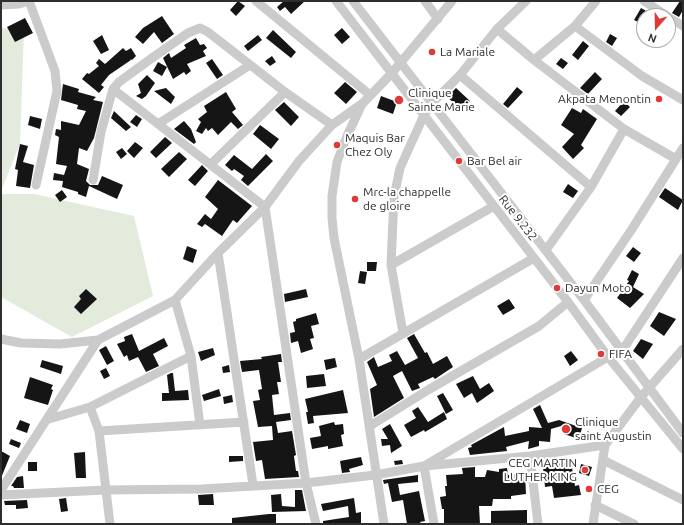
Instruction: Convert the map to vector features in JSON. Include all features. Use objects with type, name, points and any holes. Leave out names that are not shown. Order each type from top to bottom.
[{"type":"street","points":[[1,5],[19,4],[29,1],[55,71],[57,91],[36,185]]},
{"type":"street","points":[[256,1],[370,95]]},
{"type":"street","name":"Rue 9.232","points":[[336,1],[568,302],[608,357],[683,449]]},
{"type":"street","name":"Rue 9.232","points":[[353,1],[546,250],[683,433]]},
{"type":"street","points":[[425,1],[438,19]]},
{"type":"street","points":[[1,339],[21,343],[60,344],[98,340],[175,300],[218,252],[265,207],[299,161],[332,125],[363,103],[391,74],[452,1]]},
{"type":"street","points":[[403,333],[391,265],[391,235],[396,183],[400,168],[424,116],[432,104],[460,75],[498,29],[526,1]]},
{"type":"street","points":[[534,60],[575,26],[596,1]]},
{"type":"street","points":[[644,1],[655,8]]},
{"type":"street","points":[[575,26],[642,76],[683,100]]},
{"type":"street","points":[[93,180],[101,132],[113,89],[119,82],[152,58],[188,34],[200,28],[208,32],[285,92],[332,125]]},
{"type":"street","points":[[498,29],[534,60],[624,129],[676,159]]},
{"type":"street","points":[[158,124],[250,65]]},
{"type":"street","points":[[460,75],[590,187]]},
{"type":"street","points":[[113,89],[265,207],[306,483],[316,524]]},
{"type":"street","points":[[211,164],[285,92]]},
{"type":"street","points":[[363,103],[347,136],[337,162],[332,196],[334,238],[359,359],[370,426],[375,475],[384,524]]},
{"type":"street","points":[[546,250],[590,187],[624,129]]},
{"type":"street","points":[[584,300],[632,229],[683,148]]},
{"type":"street","points":[[391,265],[494,206]]},
{"type":"street","points":[[218,252],[253,485]]},
{"type":"street","points":[[359,359],[534,258]]},
{"type":"street","points":[[622,351],[683,258]]},
{"type":"street","points":[[175,300],[191,356],[200,425]]},
{"type":"street","points":[[370,426],[428,390],[539,326],[568,302]]},
{"type":"street","points":[[1,490],[98,340]]},
{"type":"street","points":[[593,524],[605,445],[641,397],[683,349]]},
{"type":"street","points":[[48,419],[90,407],[191,356]]},
{"type":"street","points":[[424,466],[608,357]]},
{"type":"street","points":[[90,407],[99,431],[110,524]]},
{"type":"street","points":[[99,431],[244,422]]},
{"type":"street","points":[[1,495],[105,490],[201,489],[306,483],[375,475],[424,466],[530,456],[605,445]]},
{"type":"street","points":[[530,456],[538,524]]},
{"type":"street","points":[[603,460],[683,500]]},
{"type":"street","points":[[424,466],[434,524]]},
{"type":"street","points":[[595,505],[634,524]]},
{"type":"green space","points":[[1,28],[24,29],[20,144],[1,191]]},
{"type":"green space","points":[[1,194],[34,194],[134,216],[153,296],[72,337],[1,297]]},
{"type":"building","points":[[238,1],[245,6],[236,16],[230,10]]},
{"type":"building","points":[[284,1],[305,1],[291,14],[285,7],[280,11],[277,7]]},
{"type":"building","points":[[680,1],[683,1],[683,10],[679,17],[676,15],[675,8]]},
{"type":"building","points":[[162,16],[174,34],[162,43],[154,32],[143,44],[135,37],[143,28]]},
{"type":"building","points":[[25,18],[33,33],[15,42],[7,27]]},
{"type":"building","points":[[342,28],[350,37],[342,44],[334,35]]},
{"type":"building","points":[[273,30],[296,52],[291,58],[266,38]]},
{"type":"building","points":[[610,34],[617,38],[612,46],[606,42]]},
{"type":"building","points":[[102,35],[109,50],[101,54],[93,41]]},
{"type":"building","points":[[258,35],[262,40],[248,51],[244,46]]},
{"type":"building","points":[[196,38],[200,45],[204,44],[207,48],[203,51],[206,56],[187,64],[191,71],[186,75],[184,72],[173,79],[163,58],[169,53],[171,58],[186,48],[184,45]]},
{"type":"building","points":[[583,41],[589,46],[578,60],[572,55]]},
{"type":"building","points":[[123,48],[126,51],[131,48],[136,56],[109,75],[101,85],[104,87],[99,93],[82,79],[87,73],[89,74],[99,66],[96,63],[99,59],[105,64]]},
{"type":"building","points":[[272,56],[276,62],[270,66],[265,61]]},
{"type":"building","points":[[561,58],[568,63],[563,69],[556,64]]},
{"type":"building","points":[[212,59],[223,75],[217,79],[206,63]]},
{"type":"building","points":[[158,62],[167,67],[162,76],[153,71]]},
{"type":"building","points":[[595,72],[602,79],[588,94],[580,88]]},
{"type":"building","points":[[147,75],[155,83],[146,96],[142,99],[136,96],[141,93],[138,84]]},
{"type":"building","points":[[345,82],[357,92],[346,104],[334,93]]},
{"type":"building","points":[[63,84],[79,89],[78,92],[96,97],[93,100],[103,102],[94,138],[87,151],[79,148],[77,164],[89,169],[86,181],[90,185],[98,185],[102,176],[123,185],[117,199],[89,186],[86,197],[78,194],[78,192],[62,187],[63,181],[53,180],[54,173],[64,175],[67,166],[56,164],[59,137],[55,135],[56,129],[61,130],[61,121],[79,125],[86,111],[77,109],[78,105],[61,100]]},
{"type":"building","points":[[517,87],[523,92],[508,108],[503,104]]},
{"type":"building","points":[[166,88],[175,97],[171,104],[154,91]]},
{"type":"building","points":[[456,88],[470,101],[462,110],[447,97]]},
{"type":"building","points":[[226,92],[236,109],[232,112],[243,125],[238,129],[231,122],[218,135],[212,128],[208,131],[206,128],[202,134],[196,131],[201,122],[198,119],[207,112],[204,106]]},
{"type":"building","points":[[381,96],[397,102],[393,114],[377,108]]},
{"type":"building","points":[[624,101],[630,107],[621,116],[615,111]]},
{"type":"building","points":[[284,102],[299,117],[291,126],[275,110]]},
{"type":"building","points":[[572,108],[581,113],[583,109],[597,119],[581,145],[584,148],[573,159],[562,147],[574,134],[561,125]]},
{"type":"building","points":[[114,111],[131,127],[126,131],[111,118]]},
{"type":"building","points":[[136,115],[142,119],[137,127],[130,122]]},
{"type":"building","points":[[30,116],[42,119],[40,129],[28,125]]},
{"type":"building","points":[[184,121],[191,129],[196,142],[194,144],[174,129]]},
{"type":"building","points":[[260,125],[279,139],[271,149],[253,134]]},
{"type":"building","points":[[165,137],[172,143],[156,158],[150,152]]},
{"type":"building","points":[[135,142],[143,148],[134,158],[127,151]]},
{"type":"building","points":[[20,144],[28,146],[23,162],[34,165],[30,188],[16,186],[18,170],[15,169]]},
{"type":"building","points":[[122,148],[127,154],[121,159],[116,152]]},
{"type":"building","points":[[179,152],[187,159],[169,177],[161,169]]},
{"type":"building","points":[[266,154],[273,161],[248,186],[241,180],[244,176],[234,169],[232,171],[225,165],[234,155],[252,169]]},
{"type":"building","points":[[202,165],[208,171],[195,186],[188,180]]},
{"type":"building","points":[[218,180],[252,206],[237,223],[233,220],[222,236],[205,224],[202,227],[197,224],[205,214],[211,219],[218,209],[205,197]]},
{"type":"building","points":[[568,184],[578,191],[573,198],[563,192]]},
{"type":"building","points":[[665,188],[683,200],[678,210],[659,197]]},
{"type":"building","points":[[62,190],[67,197],[60,202],[55,195]]},
{"type":"building","points":[[187,246],[197,250],[193,263],[183,259]]},
{"type":"building","points":[[633,247],[641,253],[634,262],[626,256]]},
{"type":"building","points":[[367,262],[377,262],[376,271],[367,271]]},
{"type":"building","points":[[632,270],[639,274],[633,287],[644,294],[630,308],[617,298],[629,281],[627,280]]},
{"type":"building","points":[[360,271],[367,272],[365,284],[358,283]]},
{"type":"building","points":[[86,289],[97,299],[81,314],[74,307],[81,299],[79,296]]},
{"type":"building","points":[[306,289],[308,297],[285,302],[284,294]]},
{"type":"building","points":[[509,299],[515,308],[503,315],[497,306]]},
{"type":"building","points":[[659,312],[676,319],[664,336],[650,326]]},
{"type":"building","points":[[316,313],[319,324],[311,326],[314,338],[310,339],[313,349],[301,353],[298,341],[291,343],[290,333],[295,332],[293,322],[296,321],[296,319]]},
{"type":"building","points":[[132,334],[139,351],[164,338],[168,346],[153,354],[159,366],[146,372],[138,357],[129,361],[127,355],[124,357],[117,344],[125,341],[124,337]]},
{"type":"building","points":[[414,334],[425,353],[427,352],[433,364],[447,356],[453,367],[435,379],[433,377],[418,384],[420,388],[412,391],[402,371],[393,376],[404,398],[374,417],[370,389],[377,385],[367,362],[374,357],[378,367],[392,361],[389,355],[397,351],[405,365],[418,358],[407,338]]},
{"type":"building","points":[[641,339],[653,344],[643,359],[633,351]]},
{"type":"building","points":[[106,346],[114,361],[107,365],[99,350]]},
{"type":"building","points":[[213,348],[215,355],[201,361],[198,352]]},
{"type":"building","points":[[571,351],[578,360],[570,366],[564,356]]},
{"type":"building","points":[[281,354],[282,362],[278,362],[281,382],[277,382],[279,394],[272,395],[274,415],[290,413],[291,420],[276,422],[278,433],[292,431],[296,455],[294,456],[296,471],[298,471],[299,477],[265,479],[262,460],[256,461],[253,442],[273,440],[272,426],[258,427],[253,401],[260,400],[258,390],[262,389],[259,370],[242,372],[240,361],[262,359],[261,357]]},
{"type":"building","points":[[335,358],[337,367],[326,370],[324,360]]},
{"type":"building","points":[[42,360],[63,366],[61,374],[40,367]]},
{"type":"building","points":[[229,365],[230,372],[223,373],[222,367]]},
{"type":"building","points":[[106,368],[110,376],[104,379],[100,371]]},
{"type":"building","points":[[173,373],[175,391],[188,390],[189,400],[162,401],[162,393],[169,393],[167,375]]},
{"type":"building","points":[[324,374],[326,386],[307,388],[306,376]]},
{"type":"building","points":[[473,376],[480,389],[489,383],[494,391],[477,403],[472,393],[464,398],[456,384]]},
{"type":"building","points":[[30,377],[53,385],[51,389],[53,390],[48,405],[24,398]]},
{"type":"building","points":[[219,389],[221,396],[204,401],[202,395]]},
{"type":"building","points":[[343,390],[348,413],[313,416],[314,423],[308,424],[306,412],[308,412],[305,399]]},
{"type":"building","points":[[443,393],[453,410],[446,414],[437,396]]},
{"type":"building","points":[[232,395],[233,402],[224,404],[223,397]]},
{"type":"building","points":[[540,405],[548,423],[559,420],[582,428],[579,439],[564,434],[568,424],[551,429],[550,442],[539,441],[539,446],[528,449],[529,441],[506,447],[507,451],[470,455],[468,448],[472,447],[471,445],[504,427],[505,436],[529,431],[529,427],[542,428],[533,409]]},
{"type":"building","points":[[418,407],[428,422],[444,412],[447,419],[425,432],[424,430],[411,437],[404,425],[416,418],[412,411]]},
{"type":"building","points":[[20,420],[30,424],[27,433],[16,429]]},
{"type":"building","points":[[334,422],[335,425],[343,424],[344,434],[341,435],[343,446],[328,449],[328,446],[312,449],[310,438],[321,436],[319,426]]},
{"type":"building","points":[[390,424],[402,446],[391,453],[390,445],[382,446],[381,439],[388,439],[382,429]]},
{"type":"building","points":[[11,439],[21,443],[19,448],[9,444]]},
{"type":"building","points":[[1,451],[10,456],[1,478]]},
{"type":"building","points":[[85,452],[86,478],[76,478],[74,453]]},
{"type":"building","points":[[229,456],[243,456],[243,461],[229,462]]},
{"type":"building","points":[[361,457],[363,465],[349,469],[350,472],[342,473],[340,461]]},
{"type":"building","points":[[402,460],[403,464],[395,465],[394,461]]},
{"type":"building","points":[[571,461],[575,486],[579,485],[581,495],[554,498],[552,486],[545,487],[543,467]]},
{"type":"building","points":[[28,462],[37,462],[37,471],[28,471]]},
{"type":"building","name":"CEG MARTIN LUTHER KING","points":[[581,464],[592,467],[589,476],[579,473]]},
{"type":"building","points":[[475,467],[475,477],[485,477],[487,470],[499,472],[499,469],[507,468],[508,475],[525,473],[526,494],[511,496],[511,499],[493,499],[492,506],[479,506],[480,524],[444,524],[444,509],[442,509],[440,497],[446,496],[446,475],[463,474],[462,468]]},
{"type":"building","points":[[418,475],[418,482],[398,484],[400,495],[419,491],[425,521],[420,522],[421,524],[407,524],[403,500],[392,502],[388,483],[384,484],[383,480]]},
{"type":"building","points":[[23,476],[24,488],[14,488],[11,486],[17,477]]},
{"type":"building","points":[[295,490],[302,490],[306,511],[272,512],[271,495],[281,494],[282,506],[295,507]]},
{"type":"building","points":[[213,494],[214,505],[199,505],[198,495]]},
{"type":"building","points":[[66,498],[68,511],[61,512],[59,499]]},
{"type":"building","points":[[354,498],[356,513],[361,512],[361,524],[323,524],[323,521],[349,517],[348,506],[323,511],[321,504]]},
{"type":"building","points":[[27,500],[28,508],[16,509],[16,505],[5,505],[4,501]]},
{"type":"building","points":[[527,510],[527,524],[491,524],[491,511]]},
{"type":"building","points":[[276,514],[276,524],[232,524],[232,518]]},
{"type":"place","name":"La Mariale","points":[[432,52]]},
{"type":"place","name":"Akpata Menontin","points":[[659,99]]},
{"type":"place","name":"Clinique Sainte Marie","points":[[399,100]]},
{"type":"place","name":"Maquis Bar Chez Oly","points":[[337,145]]},
{"type":"place","name":"Bar Bel air","points":[[459,161]]},
{"type":"place","name":"Mrc-la chappelle de gloire","points":[[355,199]]},
{"type":"place","name":"Dayun Moto","points":[[557,288]]},
{"type":"place","name":"FIFA","points":[[601,354]]},
{"type":"place","name":"Clinique saint Augustin","points":[[566,429]]},
{"type":"place","name":"CEG MARTIN LUTHER KING","points":[[585,470]]},
{"type":"place","name":"CEG","points":[[589,489]]}]
